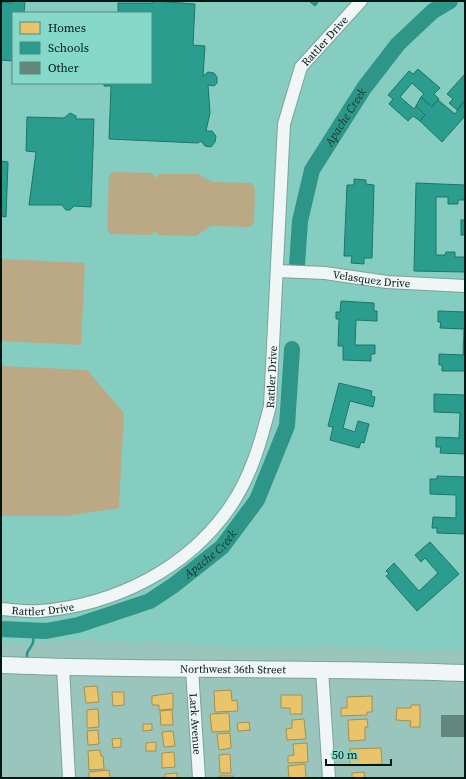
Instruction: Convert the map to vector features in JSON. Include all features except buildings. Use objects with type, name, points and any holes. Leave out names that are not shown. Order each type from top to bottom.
[{"type":"main road","name":"Northwest 36th Street","points":[[1,665],[465,672]]},
{"type":"street","name":"Rattler Drive","points":[[1,609],[39,611],[77,606],[120,594],[145,582],[182,558],[209,532],[230,507],[246,479],[259,447],[270,406],[278,271],[284,124],[301,67],[361,1]]},
{"type":"street","name":"Velasquez Drive","points":[[278,271],[325,273],[387,282],[465,286]]},
{"type":"street","points":[[63,667],[69,778]]},
{"type":"street","name":"Lark Avenue","points":[[192,669],[199,778]]},
{"type":"street","points":[[322,669],[329,778]]},
{"type":"shaded area","points":[[1,1],[465,1],[465,651],[443,650],[424,652],[410,648],[394,650],[374,647],[340,648],[330,645],[303,649],[287,646],[269,649],[253,646],[236,648],[220,644],[204,646],[187,643],[170,644],[154,641],[139,643],[121,640],[104,642],[92,638],[20,644],[1,643]]},
{"type":"shaded area","points":[[113,172],[152,173],[156,178],[160,174],[198,174],[212,182],[251,183],[255,188],[254,223],[250,227],[211,226],[196,236],[158,235],[155,231],[150,235],[111,234],[107,230],[109,176]]},
{"type":"shaded area","points":[[1,259],[85,263],[81,345],[1,341]]},
{"type":"shaded area","points":[[1,366],[87,370],[124,413],[119,508],[66,516],[1,516]]},
{"type":"waterway","name":"Apache Creek","points":[[297,265],[300,221],[312,170],[364,88],[398,44],[433,11],[450,1]]},
{"type":"waterway","name":"Apache Creek","points":[[1,629],[46,631],[78,625],[150,601],[174,585],[222,547],[257,500],[287,426],[292,349]]},
{"type":"waterway","points":[[27,659],[27,653],[33,643],[34,630]]}]
